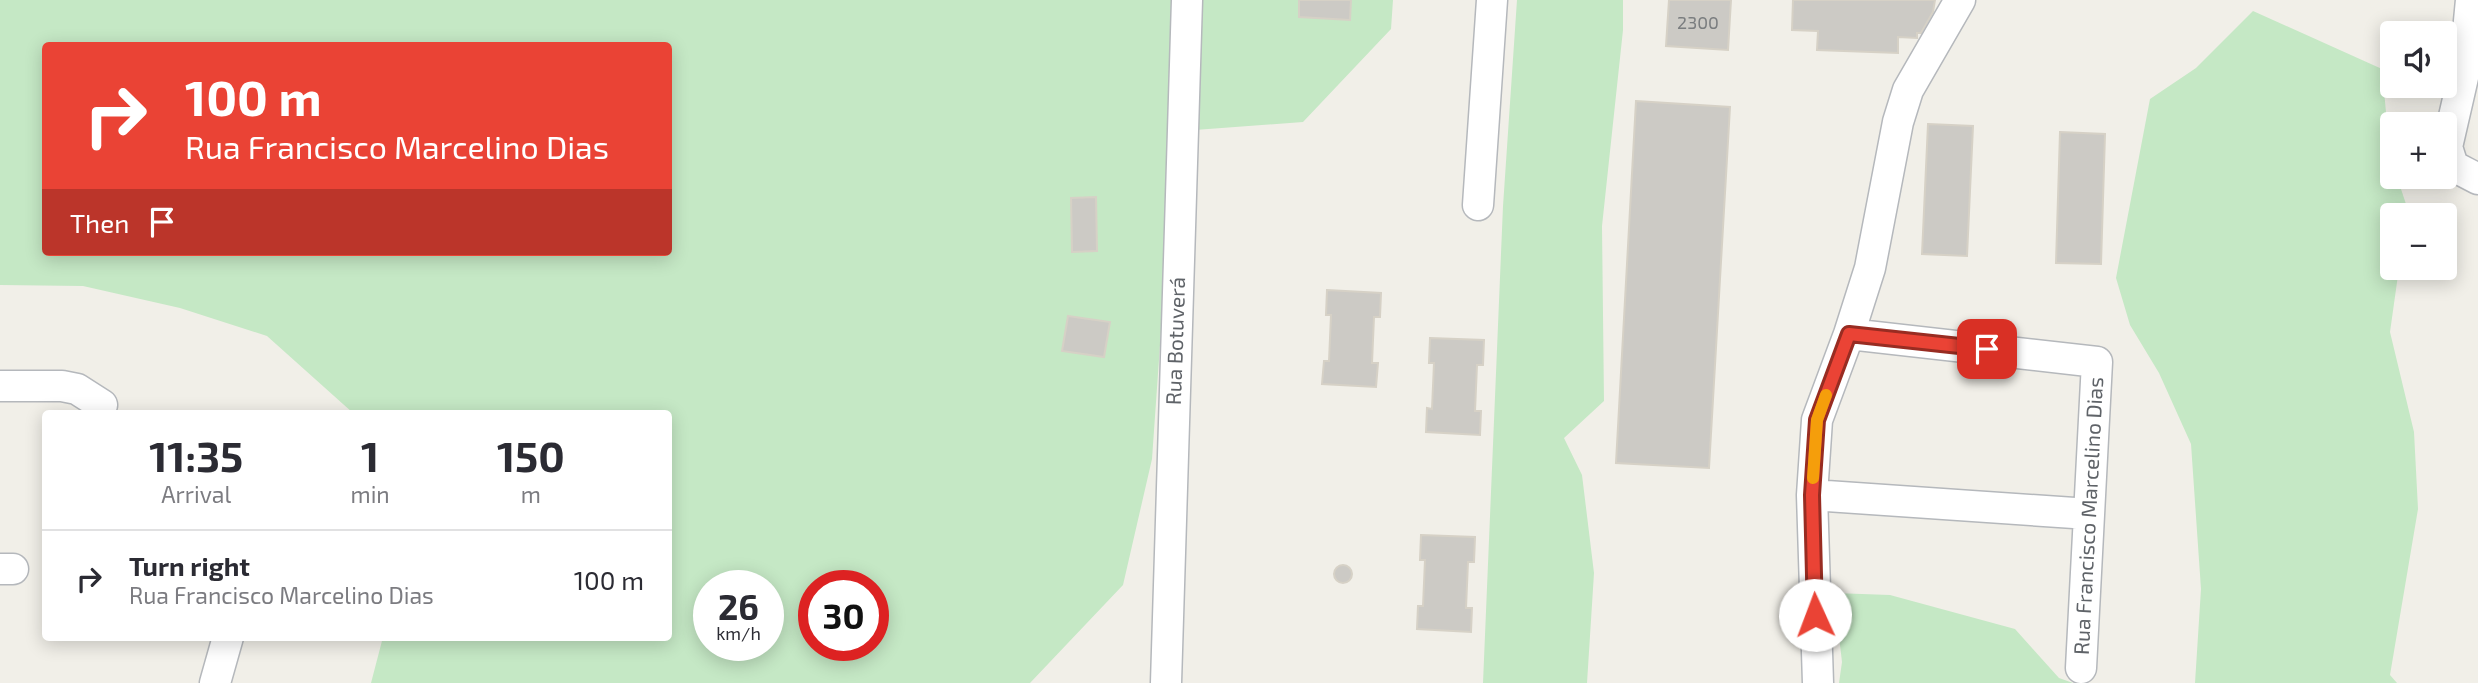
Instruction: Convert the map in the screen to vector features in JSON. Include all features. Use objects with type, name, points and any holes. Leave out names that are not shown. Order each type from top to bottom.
[{"type":"street","name":"Rua Botuverá","points":[[1166,683],[1187,0]]},
{"type":"street","points":[[1478,205],[1492,0]]},
{"type":"street","points":[[1818,683],[1812,495],[1817,420],[1870,268],[1898,122],[1908,90],[1960,0]]},
{"type":"street","points":[[2471,0],[2464,73],[2447,147],[2453,166],[2478,179]]},
{"type":"street","name":"Rua Francisco Marcelino Dias","points":[[1849,334],[2097,362],[2081,668]]},
{"type":"street","points":[[0,386],[77,388],[103,405]]},
{"type":"street","points":[[1812,495],[2090,514]]},
{"type":"street","points":[[215,683],[227,641]]},
{"type":"green space","points":[[0,0],[1393,0],[1391,29],[1303,122],[1168,132],[1161,331],[1152,459],[1123,585],[1030,683],[371,683],[382,641],[672,641],[672,410],[350,410],[267,336],[180,308],[83,286],[0,285]]},
{"type":"green space","points":[[1517,0],[1623,0],[1623,30],[1602,226],[1604,401],[1564,438],[1582,475],[1594,573],[1587,683],[1483,683],[1503,206]]},
{"type":"green space","points":[[2253,11],[2380,68],[2380,98],[2385,98],[2386,112],[2380,112],[2380,189],[2401,189],[2406,203],[2380,203],[2380,280],[2397,280],[2390,332],[2414,432],[2418,509],[2390,675],[2397,683],[2195,683],[2201,589],[2191,444],[2159,373],[2130,325],[2116,278],[2150,99],[2196,68]]},
{"type":"green space","points":[[1834,593],[1890,595],[2015,629],[2059,678],[2073,683],[1839,683],[1842,662]]},
{"type":"building","points":[[1299,0],[1351,0],[1350,20],[1299,17]]},
{"type":"building","points":[[1669,0],[1731,0],[1728,50],[1666,46]]},
{"type":"building","points":[[1793,0],[1935,0],[1933,12],[1921,33],[1917,33],[1917,38],[1898,37],[1898,53],[1817,50],[1818,31],[1792,30]]},
{"type":"building","points":[[1636,101],[1730,107],[1709,468],[1616,463]]},
{"type":"building","points":[[1928,124],[1973,126],[1967,256],[1922,254]]},
{"type":"building","points":[[2060,132],[2105,134],[2101,264],[2056,263]]},
{"type":"building","points":[[1096,197],[1097,251],[1072,252],[1071,198]]},
{"type":"building","points":[[1327,290],[1381,293],[1380,317],[1374,317],[1372,363],[1378,363],[1376,387],[1322,384],[1324,361],[1329,361],[1331,315],[1326,315]]},
{"type":"building","points":[[1068,316],[1110,322],[1104,357],[1062,351]]},
{"type":"building","points":[[1430,338],[1484,340],[1483,365],[1477,365],[1475,411],[1481,411],[1480,435],[1426,432],[1427,408],[1432,409],[1434,363],[1429,363]]},
{"type":"building","points":[[1421,535],[1475,537],[1474,562],[1468,562],[1466,608],[1472,608],[1471,632],[1417,629],[1418,606],[1423,606],[1425,560],[1420,560]]},
{"type":"building","points":[[1343,565],[1349,568],[1352,574],[1349,580],[1343,583],[1337,580],[1334,574],[1337,568]]},
{"type":"slow traffic","points":[[1813,478],[1817,420],[1826,395]]},
{"type":"route","points":[[1815,615],[1812,495],[1817,420],[1849,334],[1987,349]]}]
